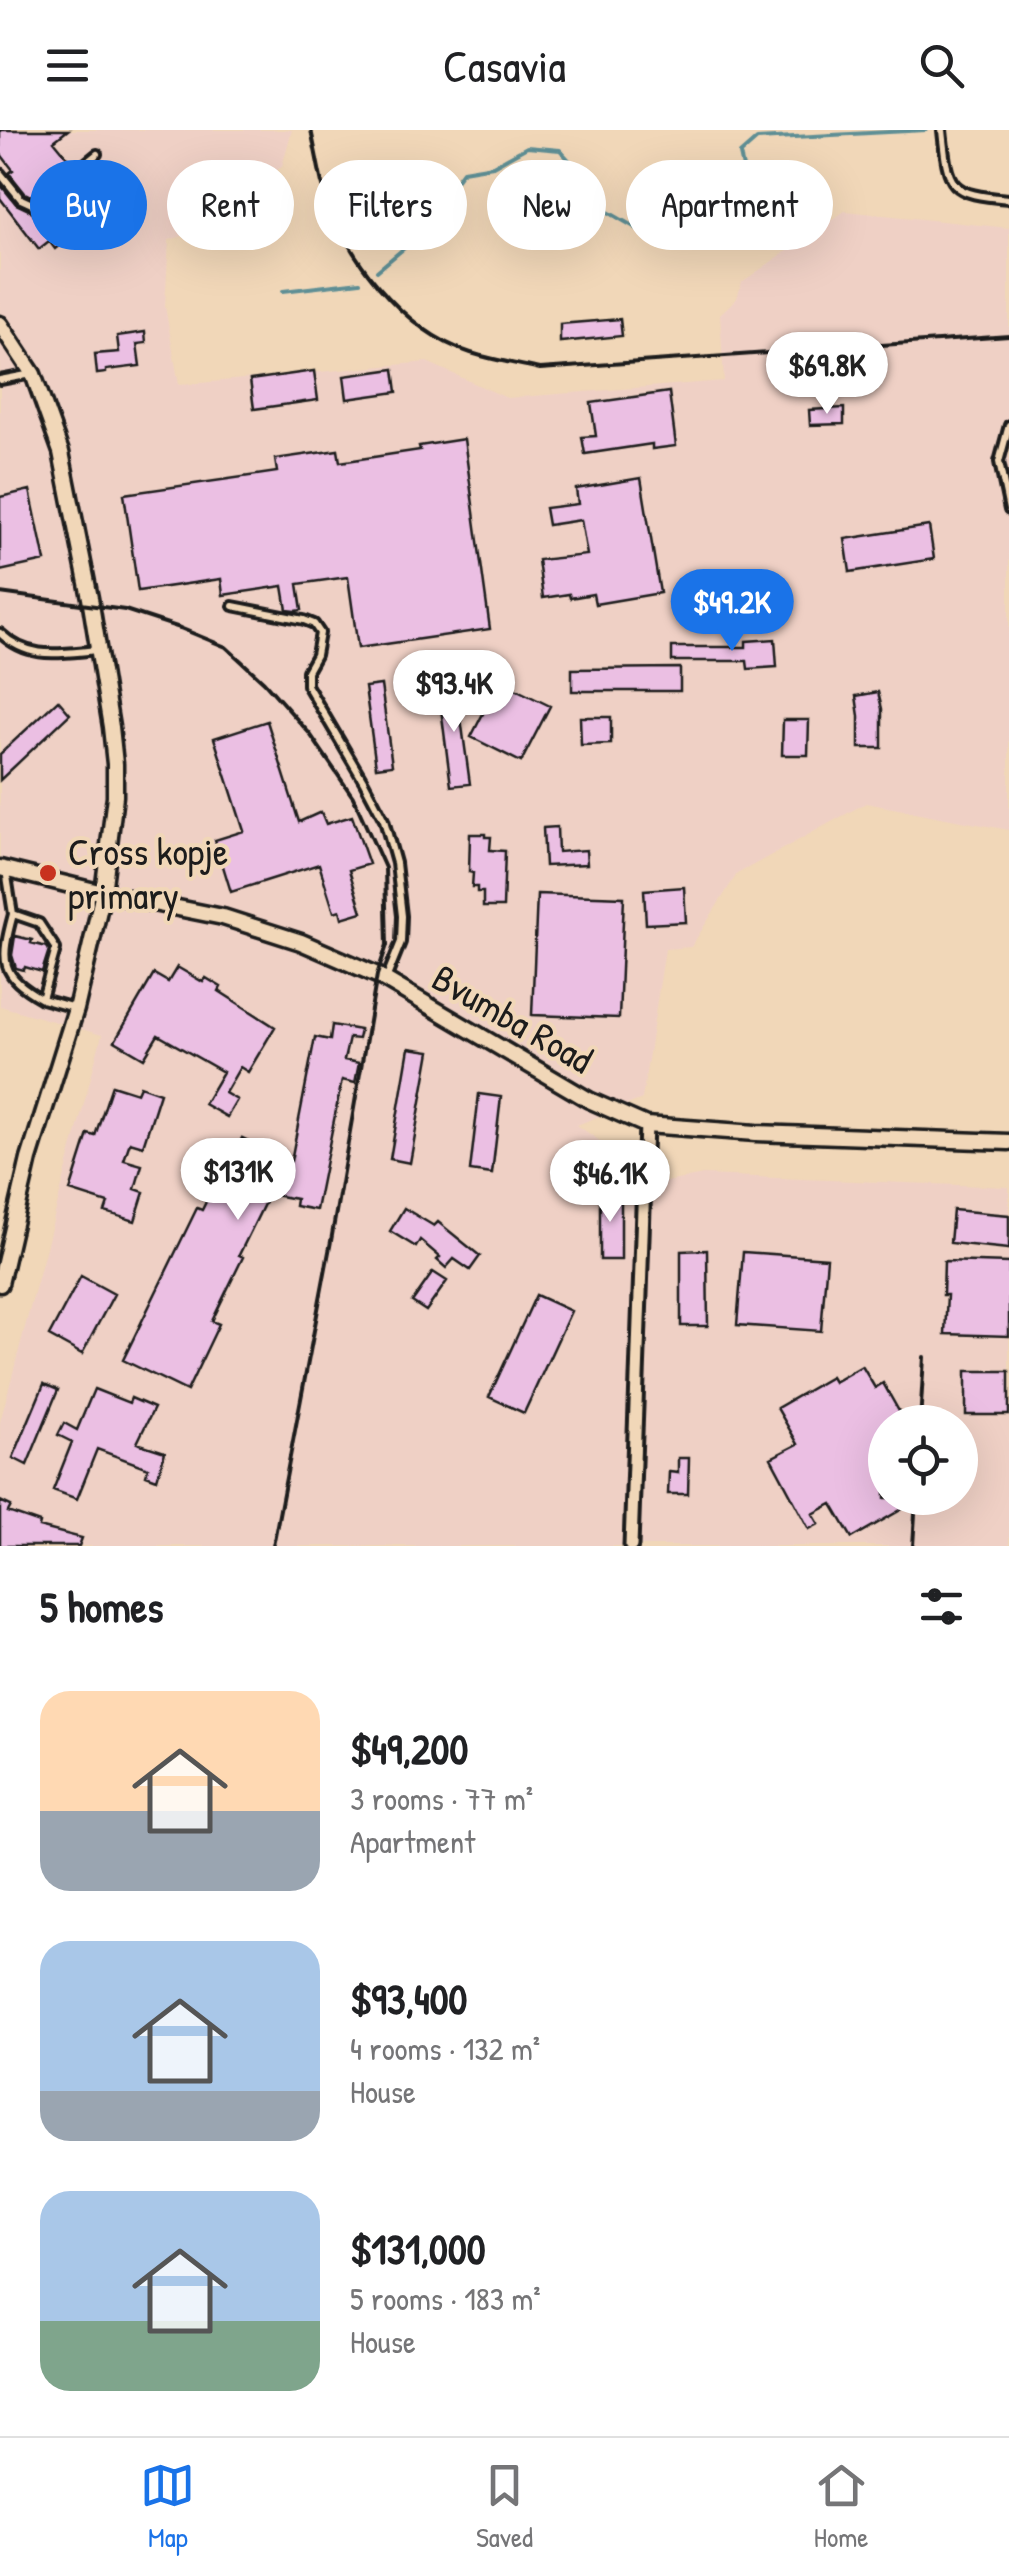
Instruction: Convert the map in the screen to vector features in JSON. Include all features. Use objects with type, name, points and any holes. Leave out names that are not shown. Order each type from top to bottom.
[{"type":"street","points":[[0,324],[33,374],[61,452],[90,598],[115,764],[116,796],[103,893],[76,1009],[29,1158],[0,1284]]},
{"type":"street","name":"Bvumba Road","points":[[3,868],[254,926],[301,942],[386,980],[589,1100],[646,1125],[1009,1142]]},
{"type":"street","points":[[631,1546],[646,1125]]},
{"type":"lane","points":[[942,130],[947,174],[957,188],[972,196],[1009,199]]},
{"type":"lane","points":[[0,173],[22,198],[34,205],[97,154]]},
{"type":"lane","points":[[0,380],[33,374]]},
{"type":"lane","points":[[1009,425],[999,462],[1009,510]]},
{"type":"lane","points":[[233,606],[304,620],[314,624],[320,633],[316,655],[307,671],[307,685],[384,820],[396,863],[402,916],[400,942],[386,980]]},
{"type":"lane","points":[[0,633],[13,646],[30,651],[98,650]]},
{"type":"lane","points":[[3,868],[13,914],[0,958],[4,972],[18,988],[76,1009]]},
{"type":"lane","points":[[13,914],[39,923],[56,949],[42,999]]},
{"type":"shaded area","points":[[0,130],[292,130],[284,160],[167,160],[165,306],[179,385],[427,362],[507,398],[724,381],[720,314],[737,298],[742,282],[788,250],[833,250],[833,219],[845,211],[1009,228],[1009,830],[866,803],[737,874],[691,947],[665,949],[642,1099],[577,1125],[617,1153],[645,1186],[703,1175],[1009,1187],[1009,1546],[0,1546],[0,1422],[102,1035],[0,1006]]},
{"type":"building","points":[[0,130],[68,130],[54,141],[70,160],[30,160],[30,196],[9,173],[13,170],[0,153]]},
{"type":"building","points":[[0,184],[16,204],[30,211],[30,237],[0,198]]},
{"type":"building","points":[[620,319],[622,336],[560,342],[560,324]]},
{"type":"building","points":[[145,332],[146,343],[137,344],[140,366],[97,374],[95,354],[119,352],[117,336]]},
{"type":"building","points":[[394,369],[397,392],[347,399],[344,376]]},
{"type":"building","points":[[314,371],[318,400],[254,409],[250,380]]},
{"type":"building","points":[[669,392],[676,446],[652,449],[652,444],[585,454],[582,437],[596,436],[591,403]]},
{"type":"building","points":[[844,408],[844,424],[810,425],[809,410]]},
{"type":"building","points":[[464,439],[490,629],[358,648],[348,577],[298,584],[302,610],[296,611],[287,610],[283,586],[223,595],[221,579],[138,591],[124,494],[277,472],[275,459],[338,450],[340,462]]},
{"type":"building","points":[[641,478],[660,593],[595,604],[593,594],[543,598],[538,560],[587,555],[581,520],[548,525],[545,508],[578,504],[576,489]]},
{"type":"building","points":[[30,490],[45,561],[0,571],[0,497]]},
{"type":"building","points":[[929,526],[934,559],[850,572],[845,539]]},
{"type":"building","points":[[775,639],[777,667],[748,669],[747,661],[672,661],[672,647],[746,647],[746,641]]},
{"type":"building","points":[[680,668],[680,691],[572,691],[572,669]]},
{"type":"building","points":[[456,682],[470,784],[451,786],[438,685]]},
{"type":"building","points":[[505,684],[550,706],[521,762],[471,737],[490,700],[487,698],[493,685],[502,690]]},
{"type":"building","points":[[381,685],[392,765],[376,767],[365,687]]},
{"type":"building","points":[[878,692],[882,748],[859,748],[856,696]]},
{"type":"building","points":[[58,700],[70,714],[0,780],[0,754]]},
{"type":"building","points":[[580,717],[611,717],[611,744],[581,745]]},
{"type":"building","points":[[783,720],[809,720],[808,755],[782,755]]},
{"type":"building","points":[[267,721],[299,822],[321,812],[326,824],[352,816],[369,864],[349,870],[362,912],[342,918],[340,910],[334,912],[319,864],[231,892],[215,840],[244,831],[214,738]]},
{"type":"building","points":[[557,827],[558,852],[586,850],[587,864],[545,866],[543,828]]},
{"type":"building","points":[[470,834],[485,834],[491,837],[490,850],[505,851],[503,907],[483,907],[483,892],[472,887]]},
{"type":"building","points":[[684,887],[686,922],[646,924],[644,890]]},
{"type":"building","points":[[537,894],[624,897],[619,1018],[532,1015]]},
{"type":"building","points":[[15,936],[47,947],[42,972],[16,968],[12,955]]},
{"type":"building","points":[[177,967],[221,987],[219,991],[275,1027],[248,1072],[240,1067],[225,1093],[237,1100],[227,1117],[204,1104],[223,1072],[158,1035],[144,1058],[115,1041],[154,974],[168,982]]},
{"type":"building","points":[[332,1025],[360,1030],[358,1039],[349,1038],[344,1060],[359,1063],[355,1083],[342,1080],[316,1210],[295,1206],[296,1199],[269,1194],[239,1255],[243,1257],[212,1321],[219,1324],[187,1391],[123,1360],[197,1208],[202,1210],[242,1138],[291,1161],[315,1037],[330,1040]]},
{"type":"building","points":[[409,1048],[430,1051],[410,1163],[390,1159]]},
{"type":"building","points":[[112,1085],[137,1093],[140,1086],[160,1093],[143,1146],[130,1142],[124,1160],[142,1165],[135,1189],[144,1192],[135,1221],[105,1212],[108,1203],[70,1191],[88,1134],[95,1136]]},
{"type":"building","points":[[479,1094],[501,1097],[492,1174],[470,1171]]},
{"type":"building","points":[[600,1191],[621,1191],[621,1260],[600,1260]]},
{"type":"building","points":[[404,1208],[434,1226],[438,1222],[480,1256],[470,1270],[454,1259],[446,1268],[437,1260],[440,1257],[420,1240],[416,1247],[390,1231]]},
{"type":"building","points":[[953,1210],[1009,1215],[1009,1249],[950,1243]]},
{"type":"building","points":[[707,1250],[708,1326],[681,1326],[681,1251]]},
{"type":"building","points":[[743,1252],[827,1258],[821,1331],[737,1325]]},
{"type":"building","points":[[944,1261],[1009,1263],[1009,1336],[945,1334]]},
{"type":"building","points":[[433,1272],[447,1281],[426,1311],[412,1302]]},
{"type":"building","points":[[81,1276],[114,1294],[82,1354],[49,1336]]},
{"type":"building","points":[[536,1295],[571,1311],[524,1413],[489,1397]]},
{"type":"building","points":[[862,1366],[875,1388],[883,1383],[895,1405],[868,1405],[868,1515],[892,1515],[852,1538],[832,1504],[813,1514],[819,1524],[809,1529],[771,1458],[798,1444],[777,1408],[831,1377],[834,1382]]},
{"type":"building","points":[[966,1371],[1009,1371],[1009,1415],[978,1415],[978,1405],[966,1405]]},
{"type":"building","points":[[44,1384],[58,1390],[27,1465],[13,1458]]},
{"type":"building","points":[[94,1389],[154,1408],[137,1443],[165,1452],[157,1479],[146,1475],[148,1468],[97,1449],[77,1499],[53,1490],[72,1442],[58,1435],[64,1423],[77,1430]]},
{"type":"building","points":[[678,1458],[689,1458],[688,1494],[668,1494],[669,1472],[678,1473]]},
{"type":"building","points":[[0,1501],[11,1506],[8,1512],[40,1523],[39,1527],[82,1538],[79,1546],[0,1546]]},
{"type":"waterway","points":[[377,271],[409,244],[463,171],[493,166],[527,147],[560,150],[596,190],[603,209],[662,243],[697,238],[726,219],[745,177],[740,154],[757,139],[926,130]]},
{"type":"waterway","points":[[283,291],[360,282]]},
{"type":"railway","points":[[311,130],[331,209],[359,261],[378,286],[421,327],[471,353],[540,369],[1009,336]]},
{"type":"railway","points":[[0,593],[125,610],[226,647],[264,682],[310,734],[353,797],[385,868],[387,945],[377,975],[273,1546]]},
{"type":"railway","points":[[921,1405],[924,1357]]},
{"type":"railway","points":[[913,1546],[915,1515]]},
{"type":"place","name":"Cross kopje primary","points":[[48,873]]}]
